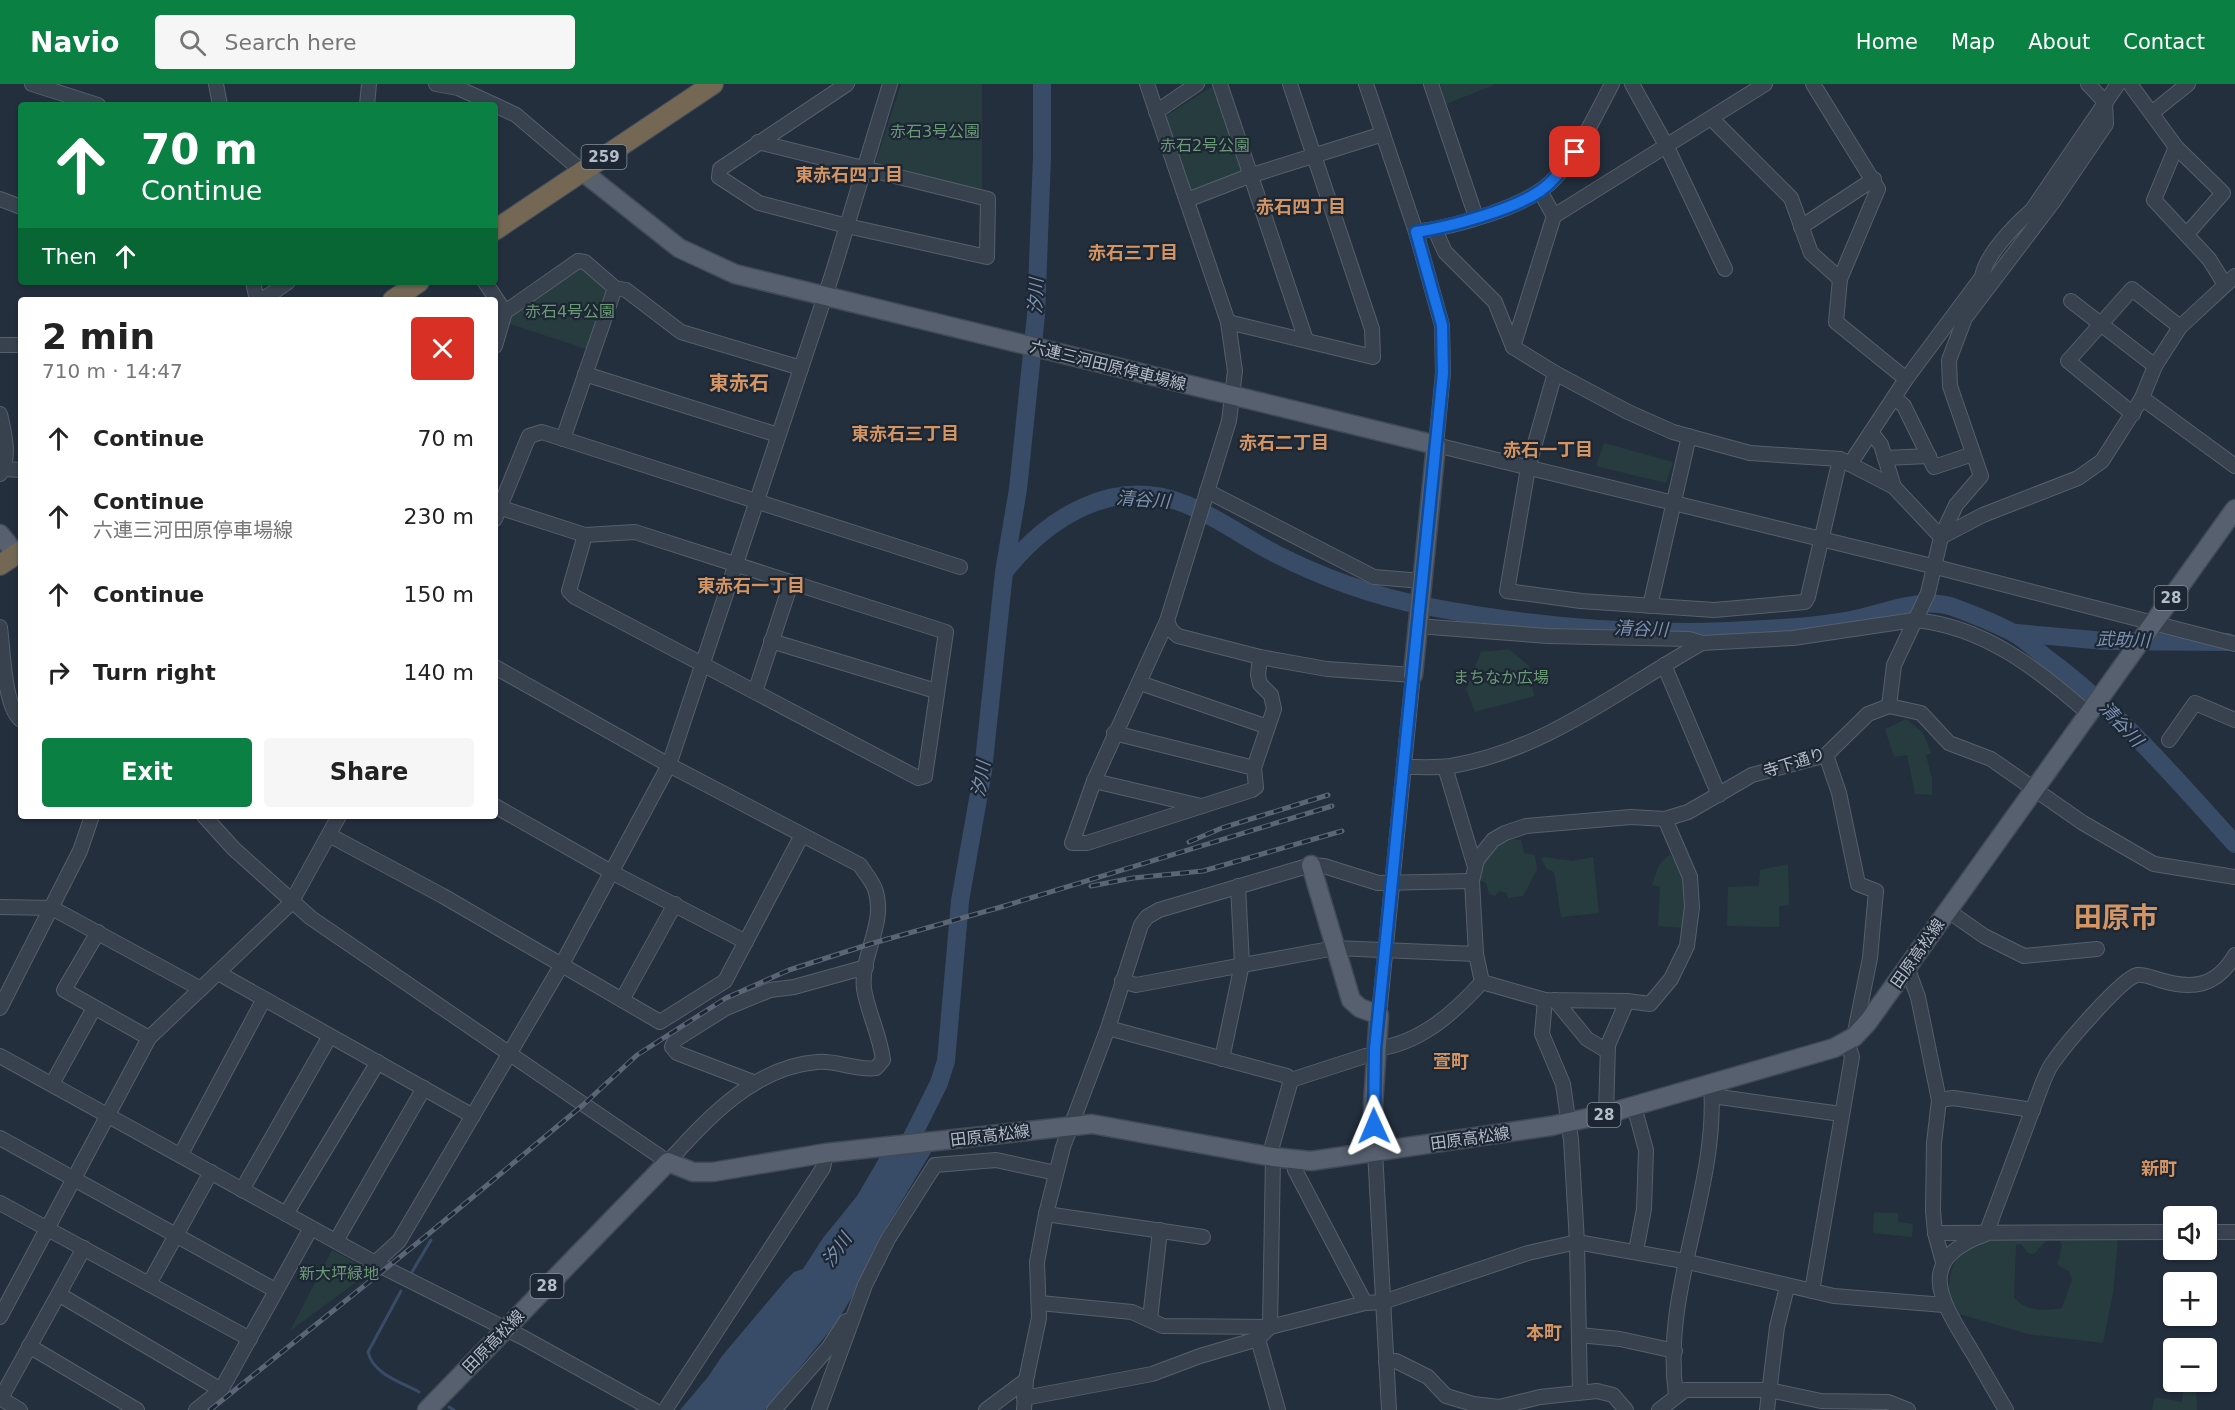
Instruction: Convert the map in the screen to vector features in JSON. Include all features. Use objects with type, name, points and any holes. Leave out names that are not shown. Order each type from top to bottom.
[{"type":"highway","name":"259","points":[[498,228],[713,84]]},
{"type":"highway","points":[[397,297],[415,285]]},
{"type":"main road","name":"六連三河田原停車場線","points":[[583,172],[679,248],[735,274],[1057,352],[1230,397],[1436,445]]},
{"type":"main road","points":[[1413,675],[1436,445]]},
{"type":"main road","name":"田原高松線","points":[[427,1410],[668,1162],[693,1172],[713,1172],[826,1153],[1092,1124],[1293,1161],[1311,1161],[1569,1123],[1634,1106],[1712,1090],[1834,1048],[1851,1039],[1868,1022],[2235,509]]},
{"type":"main road","points":[[0,534],[15,558]]},
{"type":"main road","points":[[1311,865],[1351,1000],[1360,1008],[1379,1015],[1373,1105],[1375,1151]]},
{"type":"street","points":[[32,84],[89,102]]},
{"type":"street","points":[[216,84],[219,102]]},
{"type":"street","points":[[367,102],[369,84]]},
{"type":"street","points":[[436,84],[458,88],[488,102]]},
{"type":"street","points":[[758,142],[988,199],[987,257],[847,226],[759,203],[719,177],[720,170],[758,142],[847,84]]},
{"type":"street","points":[[375,1263],[399,1242],[510,1054],[613,873],[669,765],[701,662],[825,295],[890,84]]},
{"type":"street","points":[[1148,84],[1228,322],[1235,371],[1225,436],[1167,621],[1140,683],[1114,733],[1072,843],[1087,843],[1256,787],[1254,768],[1274,702],[1260,684],[1258,675],[1260,657]]},
{"type":"street","points":[[1156,112],[1197,84]]},
{"type":"street","points":[[1220,84],[1249,176],[1306,340]]},
{"type":"street","points":[[1228,322],[1373,357],[1372,329],[1290,84]]},
{"type":"street","points":[[1366,84],[1416,232],[1442,325],[1443,373],[1436,445],[1936,567],[2235,644]]},
{"type":"street","points":[[1431,84],[1476,217]]},
{"type":"street","points":[[1416,232],[1435,230],[1476,217],[1540,191],[1554,179],[1575,152],[1612,84]]},
{"type":"street","points":[[1632,84],[1666,145],[1725,269]]},
{"type":"street","points":[[1513,347],[1554,216],[1765,84]]},
{"type":"street","points":[[1813,84],[1878,189],[1840,279],[1836,322],[1906,379]]},
{"type":"street","points":[[2088,84],[2105,102],[2106,124],[2053,202],[1965,318],[1949,360],[1950,386],[1981,476],[1956,505],[1941,537],[1929,593],[1894,665],[1889,706],[1921,713],[1949,743],[1991,759],[2083,824],[2154,864],[2235,877]]},
{"type":"street","points":[[1555,373],[1528,468],[1507,591],[1650,606],[1714,610],[1805,602],[1845,461],[1871,432],[1906,379],[1982,277],[1983,268],[2015,225],[2032,210],[2118,84]]},
{"type":"street","points":[[2130,84],[2153,112],[2176,147],[2223,193],[2187,234]]},
{"type":"street","points":[[2153,112],[2188,84]]},
{"type":"street","points":[[498,106],[516,115],[583,172]]},
{"type":"street","points":[[1712,118],[1791,198],[1811,253],[1840,279]]},
{"type":"street","points":[[1187,200],[1249,176],[1316,157],[1383,134]]},
{"type":"street","points":[[1941,537],[1983,515],[2078,478],[2102,462],[2133,414],[2155,366],[2180,327],[2230,279],[2154,200],[2176,147]]},
{"type":"street","points":[[1801,227],[1874,180]]},
{"type":"street","points":[[1540,191],[1554,216]]},
{"type":"street","points":[[0,199],[18,206]]},
{"type":"street","points":[[1435,230],[1445,252],[1495,302],[1513,347],[1555,373],[1584,386],[1628,412],[1673,432],[1750,453],[1845,461],[1894,487],[1941,537]]},
{"type":"street","points":[[498,336],[505,312],[578,261],[585,262],[615,288],[626,290],[681,332],[801,368]]},
{"type":"street","points":[[266,297],[284,285]]},
{"type":"street","points":[[563,439],[615,288]]},
{"type":"street","points":[[2133,414],[2068,361],[2132,289],[2180,327]]},
{"type":"street","points":[[498,302],[505,312]]},
{"type":"street","points":[[2072,302],[2155,366]]},
{"type":"street","points":[[0,345],[18,345]]},
{"type":"street","points":[[585,374],[778,435]]},
{"type":"street","points":[[1894,397],[1904,406],[1934,467],[1973,454]]},
{"type":"street","points":[[2142,398],[2235,466]]},
{"type":"street","points":[[0,414],[6,442],[2,471],[18,470]]},
{"type":"street","points":[[498,509],[529,436],[542,432],[960,567]]},
{"type":"street","points":[[1871,432],[1881,445],[1894,487]]},
{"type":"street","points":[[1650,606],[1689,436]]},
{"type":"street","points":[[1885,458],[1929,456]]},
{"type":"street","points":[[1207,491],[1374,577],[1422,584]]},
{"type":"street","points":[[498,511],[585,535],[635,532],[946,632],[925,776],[918,778],[575,597],[569,591],[585,535]]},
{"type":"street","points":[[755,692],[791,583]]},
{"type":"street","points":[[1417,622],[1548,636],[1689,639],[1702,644],[1792,638],[1915,618],[1976,635],[2003,649],[2055,684],[2090,712]]},
{"type":"street","points":[[1167,621],[1171,630],[1178,636],[1260,657],[1327,669],[1413,675],[1379,1015]]},
{"type":"street","points":[[0,627],[10,702],[18,718]]},
{"type":"street","points":[[771,642],[936,691]]},
{"type":"street","points":[[1405,767],[1445,767],[1486,758],[1570,724],[1702,644]]},
{"type":"street","points":[[1664,665],[1719,795]]},
{"type":"street","points":[[207,819],[234,849],[291,903],[668,1162],[753,1082],[775,1071],[820,1061],[865,1070],[876,1068],[883,1060],[864,988],[866,967],[878,917],[875,889],[860,866],[669,765],[498,669]]},
{"type":"street","points":[[1140,683],[1268,728]]},
{"type":"street","points":[[2169,740],[2195,703],[2235,720]]},
{"type":"street","name":"寺下通り","points":[[1474,874],[1478,860],[1493,840],[1505,833],[1526,826],[1631,817],[1665,819],[1688,812],[1752,775],[1826,755],[1868,714],[1889,706]]},
{"type":"street","points":[[1114,733],[1254,768]]},
{"type":"street","points":[[1812,1291],[1852,1057],[1851,1039],[1870,958],[1876,891],[1858,884],[1839,793],[1826,755]]},
{"type":"street","points":[[1445,767],[1474,874],[1476,954],[1482,982]]},
{"type":"street","points":[[1094,781],[1203,806]]},
{"type":"street","points":[[498,808],[613,873],[746,942]]},
{"type":"street","points":[[0,1008],[80,851],[91,819]]},
{"type":"street","points":[[0,1317],[110,1115],[149,1038],[220,974],[291,903],[337,819]]},
{"type":"street","points":[[1482,982],[1550,1000],[1627,1001],[1650,1004],[1671,979],[1687,946],[1692,907],[1690,877],[1665,819]]},
{"type":"street","points":[[329,835],[443,896],[660,1022],[725,981],[802,835]]},
{"type":"street","points":[[1290,1080],[1271,1157],[1270,1327],[1258,1339],[1200,1356],[1152,1374],[1024,1404],[1040,1303],[1037,1262],[1056,1173],[1063,1147],[1108,1028],[1141,925],[1147,917],[1159,910],[1311,865],[1324,866],[1378,883],[1393,885],[1474,874]]},
{"type":"street","points":[[1222,1059],[1242,964],[1238,886]]},
{"type":"street","points":[[622,1000],[675,904]]},
{"type":"street","points":[[0,907],[52,908],[201,989]]},
{"type":"street","points":[[1947,910],[1984,936],[2024,956],[2097,949]]},
{"type":"street","points":[[98,932],[64,990],[149,1038]]},
{"type":"street","points":[[1122,981],[1136,985],[1335,948],[1476,954]]},
{"type":"street","points":[[1943,1262],[1963,1244],[1986,1234],[2052,1063],[2082,1026],[2131,978],[2144,975],[2182,987],[2195,986],[2217,975],[2235,955]]},
{"type":"street","points":[[753,1082],[676,1053],[672,1047],[675,1040],[726,1008],[770,990],[794,987],[866,967]]},
{"type":"street","points":[[1907,967],[1918,997],[1939,1100],[1934,1143],[1935,1233],[1943,1262],[1939,1285],[1944,1305],[2006,1410]]},
{"type":"street","points":[[220,974],[473,1116]]},
{"type":"street","points":[[1290,1080],[1375,1054],[1423,1034],[1460,1006],[1482,982]]},
{"type":"street","points":[[181,1154],[264,999]]},
{"type":"street","points":[[1550,1000],[1587,1039],[1607,1051]]},
{"type":"street","points":[[1550,1000],[1542,1034],[1563,1084],[1569,1123],[1577,1242],[1580,1392]]},
{"type":"street","points":[[1606,1114],[1607,1051],[1627,1001]]},
{"type":"street","points":[[52,1084],[94,1008]]},
{"type":"street","points":[[1108,1028],[1287,1076],[1290,1080]]},
{"type":"street","points":[[242,1190],[330,1036]]},
{"type":"street","points":[[0,1056],[375,1263],[504,1330],[524,1338],[654,1410]]},
{"type":"street","points":[[286,1214],[378,1062]]},
{"type":"street","points":[[336,1241],[424,1088]]},
{"type":"street","points":[[1676,1395],[1675,1351],[1684,1261],[1705,1181],[1712,1090],[1841,1114]]},
{"type":"street","points":[[1939,1100],[1953,1098],[2033,1110]]},
{"type":"street","points":[[1634,1106],[1646,1150],[1644,1209],[1636,1251]]},
{"type":"street","points":[[0,1138],[274,1290]]},
{"type":"street","points":[[774,1410],[830,1347],[888,1239],[949,1140]]},
{"type":"street","points":[[1375,1151],[1389,1410]]},
{"type":"street","points":[[665,1410],[823,1168],[826,1153]]},
{"type":"street","points":[[935,1164],[996,1160],[1056,1173]]},
{"type":"street","points":[[1293,1161],[1294,1170],[1365,1303]]},
{"type":"street","points":[[149,1284],[211,1172]]},
{"type":"street","points":[[0,1203],[49,1227],[250,1339]]},
{"type":"street","points":[[1046,1214],[1203,1237]]},
{"type":"street","points":[[196,1410],[221,1390],[274,1290],[311,1228]]},
{"type":"street","points":[[2217,1230],[2234,1228]]},
{"type":"street","points":[[1150,1319],[1160,1230]]},
{"type":"street","points":[[1935,1233],[2163,1233]]},
{"type":"street","points":[[1040,1303],[1132,1312],[1163,1326],[1270,1327],[1365,1303],[1383,1302],[1528,1253],[1577,1242],[1684,1261],[1787,1287],[1834,1296],[1944,1305]]},
{"type":"street","points":[[20,1410],[0,1398],[60,1295],[84,1248]]},
{"type":"street","points":[[819,1410],[865,1285]]},
{"type":"street","points":[[1767,1410],[1777,1327],[1787,1287]]},
{"type":"street","points":[[60,1295],[221,1390]]},
{"type":"street","points":[[1579,1335],[1620,1339],[1675,1351]]},
{"type":"street","points":[[1258,1339],[1278,1410]]},
{"type":"street","points":[[29,1346],[136,1410]]},
{"type":"street","points":[[1386,1362],[1396,1361],[1428,1377],[1446,1396],[1473,1404],[1499,1407],[1580,1392],[1607,1392],[1613,1395],[1626,1410]]},
{"type":"street","points":[[986,1410],[1026,1380]]},
{"type":"street","points":[[1659,1410],[1685,1390],[1770,1390],[1821,1401],[1888,1402],[1908,1410]]},
{"type":"street","points":[[1440,1410],[1446,1396]]},
{"type":"green space","name":"赤石3号公園","points":[[901,84],[982,84],[982,191],[875,164]]},
{"type":"green space","name":"赤石2号公園","points":[[1216,84],[1244,173],[1189,192],[1166,116]]},
{"type":"green space","points":[[1440,84],[1494,84],[1494,85],[1446,104]]},
{"type":"green space","name":"赤石4号公園","points":[[581,268],[610,291],[589,350],[507,323],[511,315]]},
{"type":"green space","points":[[1604,443],[1673,462],[1666,483],[1596,466]]},
{"type":"green space","name":"まちなか広場","points":[[1509,649],[1529,666],[1534,696],[1475,712],[1466,689],[1481,652]]},
{"type":"green space","points":[[1906,719],[1923,733],[1931,753],[1926,755],[1932,778],[1932,795],[1915,794],[1907,755],[1894,757],[1885,729]]},
{"type":"green space","points":[[1500,840],[1521,840],[1524,853],[1535,855],[1537,870],[1523,896],[1508,898],[1507,893],[1499,891],[1495,896],[1489,894],[1486,883],[1478,880],[1479,864]]},
{"type":"green space","points":[[1670,854],[1685,881],[1687,906],[1684,928],[1658,926],[1660,887],[1652,885],[1659,865]]},
{"type":"green space","points":[[1544,857],[1573,861],[1593,857],[1599,913],[1561,917],[1554,872],[1547,869],[1541,859]]},
{"type":"green space","points":[[1788,864],[1789,905],[1779,906],[1779,927],[1727,926],[1728,887],[1759,886],[1760,870]]},
{"type":"green space","points":[[1874,1212],[1898,1213],[1898,1222],[1913,1224],[1912,1237],[1873,1233]]},
{"type":"green space","points":[[2118,1238],[2113,1293],[2103,1343],[2028,1334],[1956,1313],[1949,1293],[1951,1273],[1957,1260],[1966,1250],[1977,1244],[2005,1239]],"holes":[[[2046,1241],[2060,1241],[2062,1246],[2057,1265],[2069,1271],[2072,1280],[2062,1308],[2043,1310],[2030,1308],[2019,1302],[2014,1297],[2016,1245],[2021,1244],[2028,1253],[2034,1254]]]},
{"type":"green space","name":"新大坪緑地","points":[[332,1250],[371,1271],[290,1331]]},
{"type":"green space","points":[[2183,1392],[2196,1392],[2197,1410],[2152,1410],[2155,1397],[2182,1402]]},
{"type":"water","points":[[933,1149],[879,1239],[856,1290],[837,1322],[765,1410],[680,1410],[787,1279],[794,1272],[803,1269],[823,1238],[857,1196],[881,1155]]},
{"type":"waterway","name":"汐川","points":[[902,1157],[939,1083],[946,1061],[960,901],[983,771],[1004,572],[1018,489],[1036,315],[1042,157],[1042,84]]},
{"type":"waterway","name":"清谷川","points":[[1005,571],[1022,551],[1062,518],[1085,506],[1109,498],[1133,495],[1159,496],[1185,504],[1276,554],[1311,571],[1349,585],[1406,602],[1462,613],[1576,627],[1690,632],[1821,624],[1851,620],[1902,607],[1941,604],[1975,615],[2015,634],[2075,680],[2146,747],[2235,844]]},
{"type":"waterway","name":"武助川","points":[[2016,633],[2105,641],[2228,642]]},
{"type":"waterway","points":[[412,1272],[431,1240]]},
{"type":"waterway","points":[[401,1291],[368,1352],[371,1360],[382,1372],[419,1392]]},
{"type":"waterway","points":[[449,1407],[454,1410]]},
{"type":"railway","points":[[1189,842],[1222,828],[1328,795]]},
{"type":"railway","points":[[210,1410],[426,1236],[583,1105],[637,1055],[726,998],[789,970],[870,944],[1001,907],[1332,806]]},
{"type":"railway","points":[[1091,886],[1133,878],[1203,871],[1342,831]]},
{"type":"district","name":"東赤石四丁目","points":[[849,175]]},
{"type":"district","name":"赤石四丁目","points":[[1301,207]]},
{"type":"district","name":"赤石三丁目","points":[[1133,253]]},
{"type":"district","name":"東赤石","points":[[739,383]]},
{"type":"district","name":"東赤石三丁目","points":[[905,434]]},
{"type":"district","name":"赤石二丁目","points":[[1284,443]]},
{"type":"district","name":"赤石一丁目","points":[[1548,450]]},
{"type":"district","name":"東赤石一丁目","points":[[751,586]]},
{"type":"district","name":"田原市","points":[[2116,917]]},
{"type":"district","name":"萱町","points":[[1451,1062]]},
{"type":"district","name":"新町","points":[[2159,1169]]},
{"type":"district","name":"本町","points":[[1544,1333]]},
{"type":"route","points":[[1374,1126],[1375,1049],[1387,950],[1443,373],[1442,325],[1416,232],[1435,230],[1519,202],[1540,191],[1554,179],[1575,152]]}]
